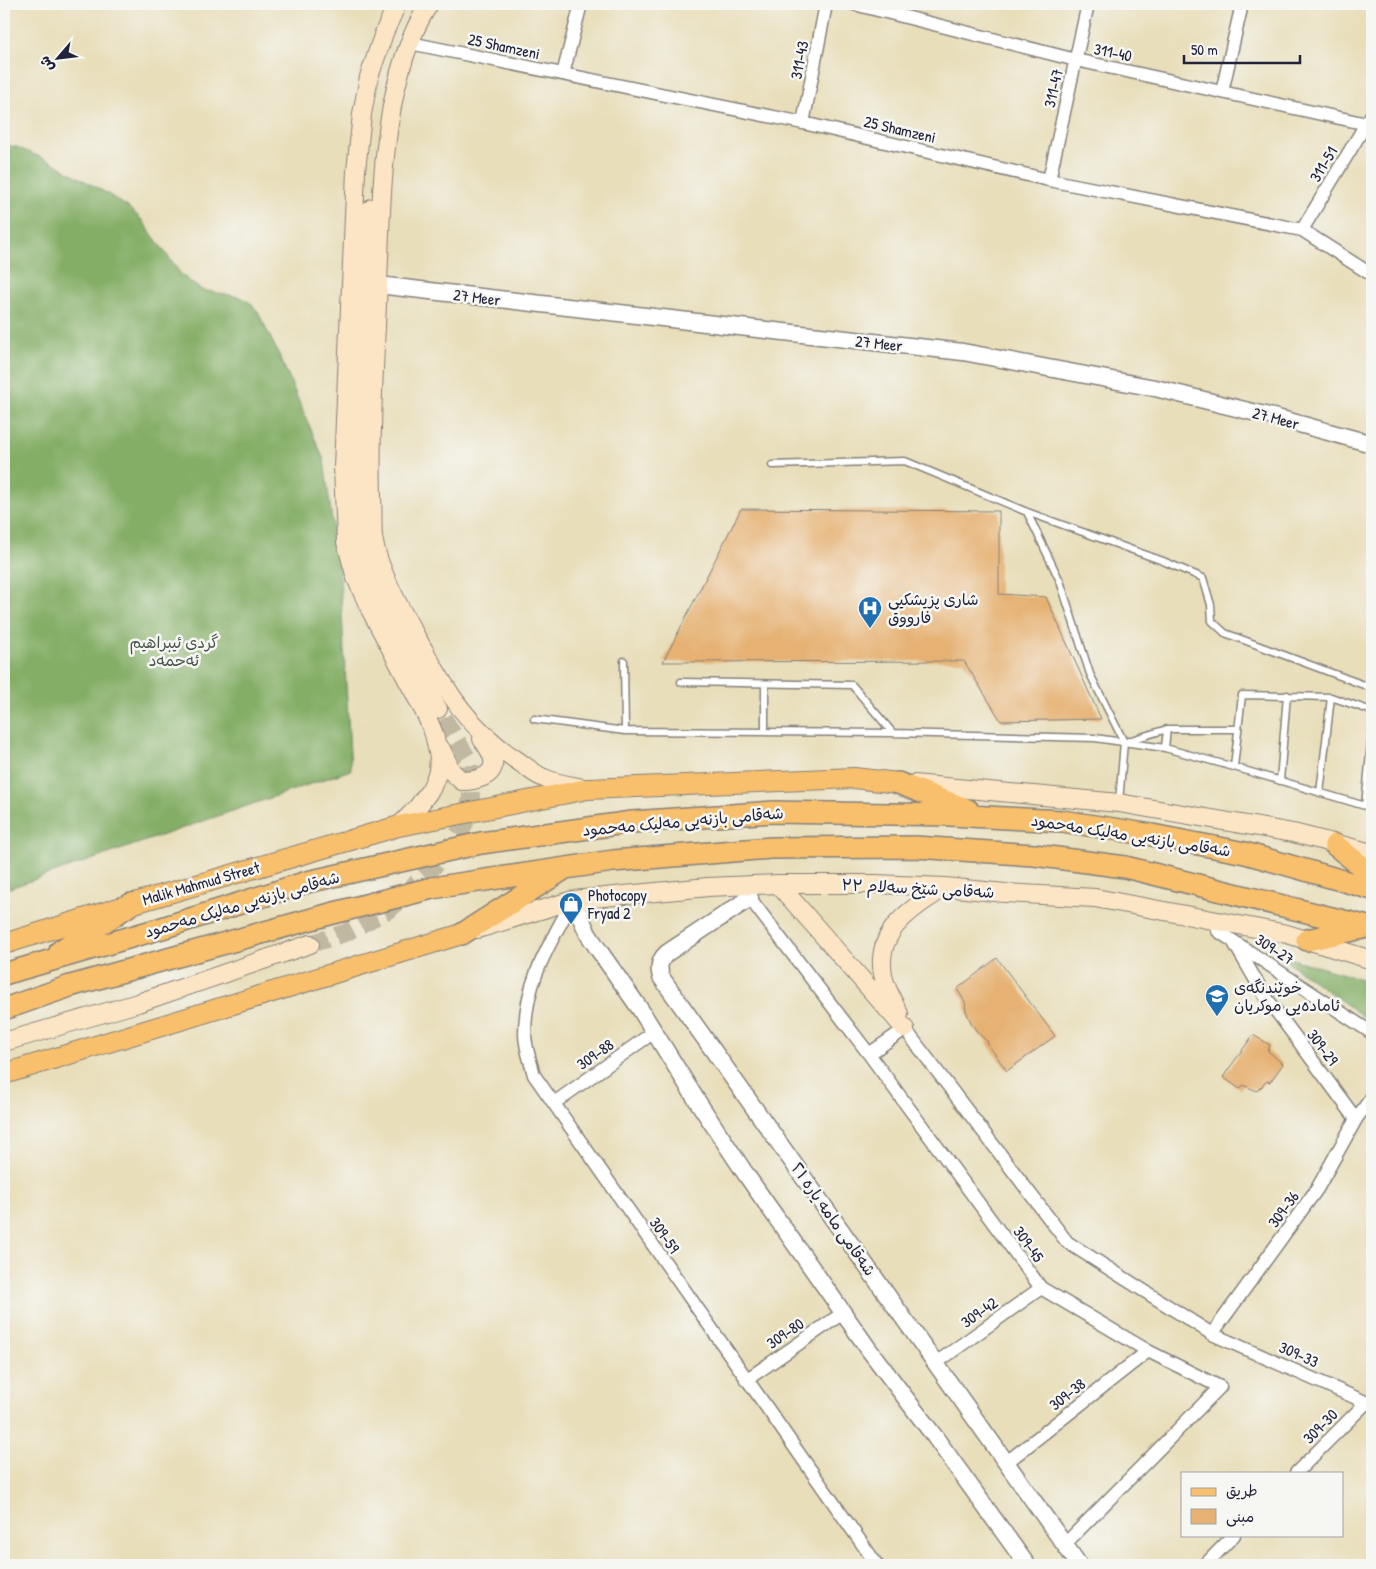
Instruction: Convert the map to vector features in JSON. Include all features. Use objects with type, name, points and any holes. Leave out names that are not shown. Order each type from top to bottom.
[{"type":"highway","points":[[898,783],[985,816]]},
{"type":"highway","name":"شەقامی بازنەیی مەلیک مەحمود","points":[[4,974],[162,928],[307,882],[480,843],[632,822],[773,812],[985,816],[1062,821],[1244,853],[1372,889]]},
{"type":"highway","points":[[1335,845],[1372,875]]},
{"type":"highway","name":"شەقامی بازنەیی مەلیک مەحمود","points":[[4,1009],[70,986],[339,911],[432,888],[613,861],[771,848],[915,847],[1034,855],[1125,867],[1371,927]]},
{"type":"highway","points":[[462,934],[566,867]]},
{"type":"highway","points":[[43,962],[131,904]]},
{"type":"highway","points":[[1307,940],[1371,927]]},
{"type":"main road","points":[[397,4],[384,33],[369,78],[362,114],[356,171],[343,467],[346,542],[356,578],[370,609],[416,695],[452,772],[462,781],[476,781],[486,775],[493,766],[493,758],[474,726],[444,686],[408,622],[382,568],[373,538],[371,467],[381,204],[386,148],[396,85],[410,43],[429,4]]},
{"type":"main road","points":[[386,148],[368,223],[362,302],[356,457],[361,544],[401,645],[438,709]]},
{"type":"main road","points":[[474,726],[500,748],[544,778],[588,789]]},
{"type":"main road","points":[[399,826],[417,808],[431,789],[438,772],[437,742]]},
{"type":"main road","name":"Malik Mahmud Street","points":[[4,944],[131,904],[399,826],[588,789],[854,778],[898,783]]},
{"type":"main road","points":[[898,783],[1119,803],[1293,833],[1372,853]]},
{"type":"main road","points":[[778,884],[904,1029]]},
{"type":"main road","name":"شەقامی شێخ سەلام ٣٣","points":[[462,934],[572,900],[678,889],[745,892],[778,884],[876,884],[1096,898],[1287,934],[1372,960]]},
{"type":"main road","points":[[904,1029],[884,979],[882,959],[884,946],[899,920],[945,887]]},
{"type":"main road","points":[[4,1074],[462,934]]},
{"type":"main road","points":[[4,1042],[138,1004],[310,944]]},
{"type":"street","points":[[563,74],[581,4]]},
{"type":"street","name":"311-43","points":[[803,123],[826,4]]},
{"type":"street","name":"311-40","points":[[854,4],[892,8],[1076,60],[1222,92],[1369,119]]},
{"type":"street","name":"311-47","points":[[1049,180],[1088,4]]},
{"type":"street","points":[[1222,92],[1242,4]]},
{"type":"street","name":"25 Shamzeni","points":[[410,43],[803,123],[1049,180],[1302,230],[1372,275]]},
{"type":"street","name":"311-51","points":[[1302,230],[1369,119]]},
{"type":"street","name":"27 Meer","points":[[378,285],[757,330],[963,352],[1155,388],[1372,444]]},
{"type":"street","name":"309-45","points":[[745,892],[870,1054],[1041,1288],[1148,1351],[1220,1387],[1065,1544]]},
{"type":"street","name":"شەقامی مامە یارە ٢١","points":[[745,892],[662,957],[659,970],[661,977],[1079,1565]]},
{"type":"street","points":[[572,900],[588,934],[625,986],[721,1138],[843,1314],[1027,1565]]},
{"type":"street","name":"309-59","points":[[572,900],[537,969],[528,998],[524,1036],[534,1076],[877,1565]]},
{"type":"street","name":"309-27","points":[[1216,921],[1218,931],[1372,1033]]},
{"type":"street","name":"309-29","points":[[1234,941],[1265,996],[1356,1119]]},
{"type":"street","points":[[870,1054],[904,1029]]},
{"type":"street","name":"309-33","points":[[904,1029],[1068,1242],[1212,1334],[1370,1404]]},
{"type":"street","name":"309-88","points":[[554,1103],[654,1032]]},
{"type":"street","name":"309-36","points":[[1212,1334],[1317,1189],[1356,1119],[1372,1097]]},
{"type":"street","name":"309-42","points":[[936,1363],[1041,1288]]},
{"type":"street","name":"309-80","points":[[746,1380],[843,1314]]},
{"type":"street","name":"309-38","points":[[1007,1462],[1148,1351]]},
{"type":"street","name":"309-30","points":[[1297,1472],[1370,1404]]},
{"type":"street","points":[[1205,1565],[1233,1536]]},
{"type":"lane","points":[[772,465],[905,460],[1027,512],[1164,561],[1203,578],[1211,604],[1212,621],[1225,632],[1372,688]]},
{"type":"lane","points":[[1027,512],[1060,581],[1090,674],[1124,742],[1119,803]]},
{"type":"lane","points":[[624,661],[626,731]]},
{"type":"lane","points":[[681,682],[852,685],[893,732]]},
{"type":"lane","points":[[764,731],[765,684]]},
{"type":"lane","points":[[1234,767],[1242,694],[1331,697],[1372,711]]},
{"type":"lane","points":[[1280,782],[1287,695]]},
{"type":"lane","points":[[1320,793],[1331,697]]},
{"type":"lane","points":[[534,719],[626,731],[893,732],[1095,738],[1165,748],[1369,807],[1372,732]]},
{"type":"lane","points":[[1124,742],[1167,729],[1238,729]]},
{"type":"lane","points":[[1165,748],[1167,729]]},
{"type":"green space","name":"گردی ئیبراھیم ئەحمەد","points":[[4,145],[17,147],[52,162],[108,194],[129,208],[141,219],[180,273],[190,282],[202,290],[241,297],[252,304],[259,314],[280,357],[324,460],[340,579],[351,770],[4,890]]},
{"type":"green space","points":[[1278,955],[1372,982],[1372,1023]]},
{"type":"building","name":"شاری پزیشکیی فارووق","points":[[741,509],[999,511],[999,594],[1046,597],[1101,719],[1001,721],[964,661],[663,662]]},
{"type":"building","points":[[997,958],[1055,1036],[1007,1071],[988,1042],[972,1025],[966,1011],[965,1002],[957,989]]},
{"type":"building","points":[[1253,1035],[1270,1045],[1268,1051],[1283,1064],[1270,1082],[1267,1081],[1257,1091],[1243,1085],[1240,1089],[1223,1077]]},
{"type":"tunnel","points":[[310,944],[345,933],[390,909],[443,857],[465,823],[471,799],[469,761],[438,709]]},
{"type":"place","name":"شاری پزیشکیی فارووق","points":[[870,629]]},
{"type":"place","name":"Photocopy Fryad 2","points":[[571,925]]},
{"type":"place","name":"خوێندنگەی ئامادەیی موکریان","points":[[1217,1017]]}]
